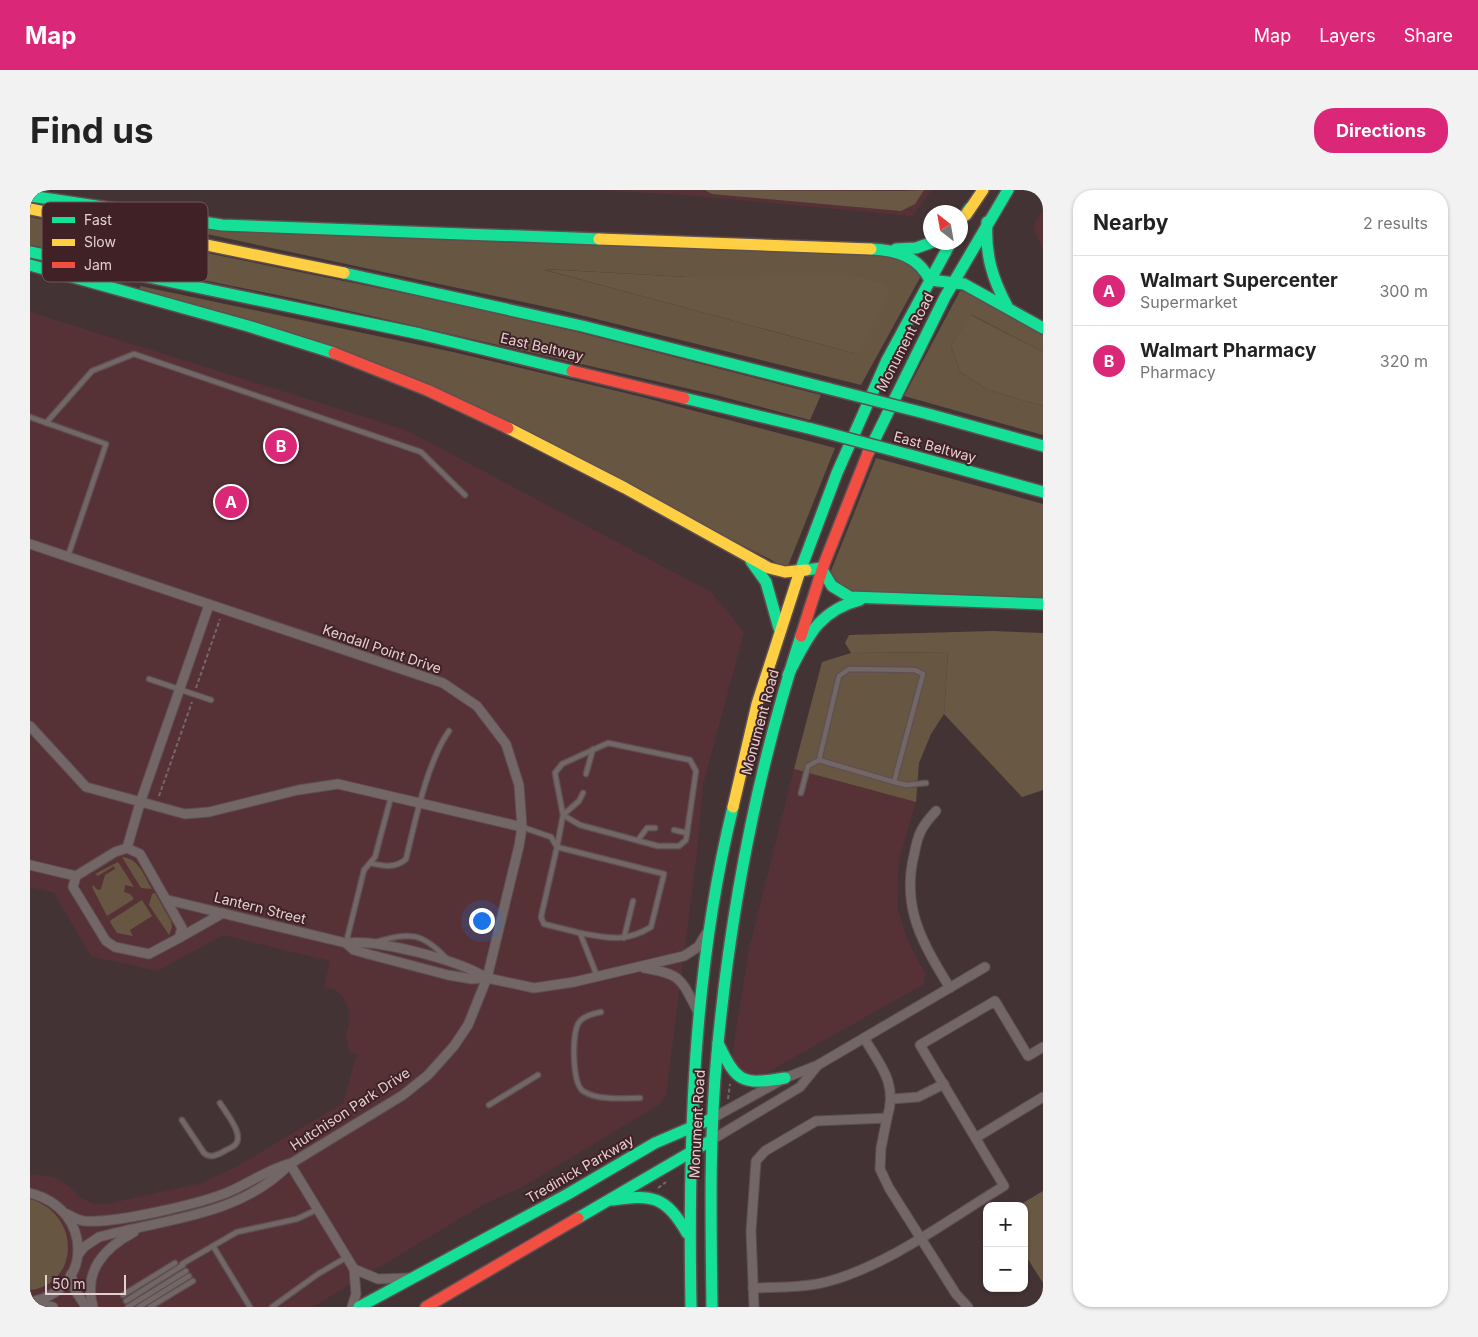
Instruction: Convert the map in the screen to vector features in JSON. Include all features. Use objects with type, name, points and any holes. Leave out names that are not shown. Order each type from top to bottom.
[{"type":"main road","points":[[968,210],[983,190]]},
{"type":"main road","name":"Monument Road","points":[[712,1307],[709,1249],[710,1141],[717,1041],[733,919],[748,830],[788,675],[821,568],[863,462],[903,376],[951,284],[1008,190]]},
{"type":"main road","points":[[30,196],[70,202]]},
{"type":"main road","points":[[968,212],[970,208]]},
{"type":"main road","points":[[988,222],[986,259],[996,286],[1007,306]]},
{"type":"main road","points":[[208,223],[222,225],[887,250],[916,248],[923,246]]},
{"type":"main road","points":[[208,245],[376,279],[582,326],[928,414],[1043,446]]},
{"type":"main road","points":[[887,250],[910,256],[921,263],[930,280],[951,284],[964,284],[1007,306],[1043,328]]},
{"type":"main road","name":"Monument Road","points":[[691,1307],[688,1235],[690,1128],[698,1012],[709,930],[738,777],[779,628],[798,571],[843,457],[888,358],[947,250]]},
{"type":"main road","points":[[92,282],[280,334],[379,370],[463,406],[542,446],[769,568],[785,572],[821,568],[829,585],[838,592],[866,598],[1043,604]]},
{"type":"main road","name":"East Beltway","points":[[173,282],[420,334],[812,429],[1043,492]]},
{"type":"main road","points":[[746,555],[766,582],[779,628]]},
{"type":"main road","points":[[788,675],[819,619],[835,607],[866,598]]},
{"type":"main road","points":[[717,1041],[729,1066],[745,1081],[760,1082],[785,1078]]},
{"type":"main road","name":"Tredinick Parkway","points":[[360,1307],[568,1194],[655,1143],[711,1119]]},
{"type":"main road","name":"Tredinick Parkway","points":[[426,1307],[710,1141]]},
{"type":"main road","points":[[605,1201],[643,1195],[660,1199],[675,1212],[688,1235]]},
{"type":"street","name":"Kendall Point Drive","points":[[30,544],[443,683],[476,706],[506,744],[519,785],[522,827],[487,978]]},
{"type":"street","points":[[127,848],[140,803],[209,605]]},
{"type":"street","points":[[30,726],[86,788],[185,814],[197,814],[298,790],[338,784],[522,827]]},
{"type":"street","points":[[936,811],[922,826],[910,871],[909,893],[914,918],[920,934],[928,952],[950,988]]},
{"type":"street","points":[[179,938],[182,928],[168,900],[140,854],[127,848],[115,852],[76,876],[73,887],[100,934],[115,947],[149,954],[179,938],[223,913]]},
{"type":"street","points":[[30,865],[76,876]]},
{"type":"street","name":"Lantern Street","points":[[168,900],[346,943],[372,943],[449,962],[474,970],[487,978]]},
{"type":"street","name":"Lantern Street","points":[[346,943],[354,950],[448,975],[472,979],[487,978],[534,988],[684,956],[698,947],[709,930]]},
{"type":"street","points":[[636,967],[672,973],[680,979],[698,1012]]},
{"type":"street","name":"Tredinick Parkway","points":[[711,1119],[785,1078],[818,1065],[985,967]]},
{"type":"street","name":"Hutchison Park Drive","points":[[78,1255],[84,1247],[99,1237],[207,1213],[232,1204],[276,1178],[290,1164],[403,1095],[428,1075],[454,1046],[468,1025],[487,978]]},
{"type":"street","points":[[753,1288],[825,1282],[858,1270],[920,1237],[1004,1186],[977,1137],[920,1045],[995,1000],[1028,1056],[1043,1047]]},
{"type":"street","points":[[864,1038],[890,1084],[892,1099],[880,1148],[880,1168],[889,1188],[956,1294],[968,1307]]},
{"type":"street","name":"Tredinick Parkway","points":[[710,1141],[800,1087],[818,1065]]},
{"type":"street","points":[[892,1099],[918,1097],[944,1084]]},
{"type":"street","points":[[977,1137],[1043,1097]]},
{"type":"street","points":[[754,1307],[751,1231],[756,1161],[765,1151],[816,1121],[886,1118]]},
{"type":"street","name":"Hutchison Park Drive","points":[[290,1164],[354,1269],[356,1294],[352,1307]]},
{"type":"street","name":"Hutchison Park Drive","points":[[67,1214],[77,1220],[97,1221],[173,1208],[232,1190],[270,1170],[290,1164]]},
{"type":"street","points":[[30,1192],[44,1196],[56,1203],[67,1214],[74,1226],[78,1240],[78,1255],[71,1274],[55,1292],[31,1302]]},
{"type":"street","points":[[93,1307],[90,1286],[96,1264],[106,1250],[141,1228]]},
{"type":"street","points":[[354,1269],[378,1279],[412,1278]]},
{"type":"street","points":[[71,1274],[75,1290],[86,1307]]},
{"type":"street","points":[[31,1302],[54,1307]]},
{"type":"lane","points":[[46,423],[92,371],[134,354],[421,452],[465,495]]},
{"type":"lane","points":[[30,417],[106,444],[68,556]]},
{"type":"lane","points":[[819,760],[839,676],[849,669],[915,670],[923,674],[894,782]]},
{"type":"lane","points":[[148,678],[211,700]]},
{"type":"lane","points":[[370,863],[387,866],[399,865],[406,859],[420,803],[443,739],[449,731]]},
{"type":"lane","points":[[522,827],[551,837],[557,847],[664,874],[651,927],[642,933],[618,940],[544,924],[541,916],[557,847],[563,815],[555,773],[562,764],[608,743],[690,760],[696,771],[686,840],[680,846],[658,846],[580,825],[563,815]]},
{"type":"lane","points":[[586,774],[593,749]]},
{"type":"lane","points":[[801,793],[808,766],[819,760],[906,785],[926,783]]},
{"type":"lane","points":[[563,815],[579,802],[582,793]]},
{"type":"lane","points":[[346,943],[364,870],[375,856],[392,796]]},
{"type":"lane","points":[[638,840],[647,828],[655,828]]},
{"type":"lane","points":[[674,830],[687,833]]},
{"type":"lane","points":[[624,938],[633,901]]},
{"type":"lane","points":[[580,933],[597,976]]},
{"type":"lane","points":[[372,943],[409,934],[425,939],[449,962]]},
{"type":"lane","points":[[601,1012],[588,1015],[578,1022],[575,1033],[575,1076],[581,1090],[593,1096],[640,1098]]},
{"type":"lane","points":[[489,1105],[538,1075]]},
{"type":"lane","points":[[182,1120],[204,1153],[208,1157],[214,1156],[236,1144],[238,1139],[237,1132],[220,1103]]},
{"type":"lane","points":[[126,1301],[237,1232],[297,1219],[318,1208]]},
{"type":"lane","points":[[213,1246],[250,1307]]},
{"type":"lane","points":[[272,1307],[318,1274],[347,1257]]},
{"type":"lane","points":[[123,1295],[175,1263]]},
{"type":"lane","points":[[128,1307],[186,1271]]},
{"type":"lane","points":[[139,1307],[190,1276]]},
{"type":"lane","points":[[150,1307],[193,1281]]},
{"type":"path","points":[[159,799],[221,617]]},
{"type":"path","points":[[727,1105],[730,1084]]},
{"type":"shaded area","points":[[597,190],[932,190],[912,216],[684,195]]},
{"type":"shaded area","points":[[705,190],[924,190],[915,204],[901,211],[712,194]]},
{"type":"shaded area","points":[[1043,210],[1043,251],[1033,226]]},
{"type":"shaded area","points":[[30,217],[42,219],[42,247],[30,245]]},
{"type":"shaded area","points":[[208,228],[896,256],[922,274],[861,385],[560,310],[208,234]],"holes":[[[545,269],[687,277],[857,354],[545,270]]]},
{"type":"shaded area","points":[[208,253],[452,303],[581,333],[821,395],[810,420],[716,395],[297,299],[208,281]]},
{"type":"shaded area","points":[[542,269],[687,277],[845,275],[884,283],[889,293],[857,354]]},
{"type":"shaded area","points":[[140,286],[453,352],[638,396],[835,448],[788,566],[783,566],[481,412],[140,291]]},
{"type":"shaded area","points":[[960,291],[968,292],[1043,333],[1043,352],[972,315],[951,346],[960,372],[988,390],[1043,406],[1043,435],[904,396]]},
{"type":"shaded area","points":[[30,312],[406,430],[711,592],[744,632],[703,785],[697,852],[666,1095],[660,1104],[522,1187],[484,1204],[313,1307],[30,1307],[30,1174],[54,1177],[69,1186],[81,1198],[93,1204],[107,1204],[202,1183],[236,1167],[343,1103],[357,1054],[349,1052],[346,1034],[349,1024],[349,1010],[344,998],[335,990],[324,987],[330,961],[223,935],[157,971],[91,956],[54,893],[30,887]]},
{"type":"shaded area","points":[[971,315],[1043,352],[1043,406],[988,390],[960,372],[951,346]]},
{"type":"shaded area","points":[[876,458],[1043,504],[1043,600],[860,593],[836,585],[831,571]]},
{"type":"shaded area","points":[[993,631],[1043,633],[1043,790],[1022,797],[944,714],[948,652],[851,653],[845,643],[849,635]]},
{"type":"shaded area","points":[[948,652],[944,714],[931,734],[919,763],[916,802],[794,769],[822,662],[851,653]]},
{"type":"shaded area","points":[[794,769],[916,802],[899,860],[898,910],[909,944],[925,973],[924,984],[766,1073],[754,1076],[742,1072],[733,1060],[733,1050],[749,949]]},
{"type":"shaded area","points":[[122,857],[128,858],[137,864],[152,889],[141,888]]},
{"type":"shaded area","points":[[118,862],[134,887],[125,885],[124,892],[130,894],[134,899],[107,916],[92,887],[93,885],[98,890],[101,889],[105,875],[115,869],[114,866],[98,876],[95,874]]},
{"type":"shaded area","points":[[155,893],[171,921],[172,927],[169,935],[149,905],[152,894]]},
{"type":"shaded area","points":[[142,900],[152,916],[130,930],[133,936],[117,933],[110,922],[111,920]]},
{"type":"shaded area","points":[[1043,1191],[1043,1283],[1028,1259],[1028,1202],[1025,1202]]},
{"type":"shaded area","points":[[30,1199],[47,1207],[59,1219],[66,1234],[68,1249],[65,1263],[58,1276],[46,1285],[30,1290]]},
{"type":"traffic: fast","points":[[868,453],[945,297],[1008,190]]},
{"type":"traffic: fast","points":[[30,196],[70,202]]},
{"type":"traffic: fast","points":[[987,222],[988,255],[997,286],[1007,306]]},
{"type":"traffic: fast","points":[[208,223],[222,225],[599,239]]},
{"type":"traffic: fast","points":[[896,249],[916,248],[923,246]]},
{"type":"traffic: fast","points":[[871,249],[889,251],[905,256],[919,265],[930,280],[964,284],[1043,328]]},
{"type":"traffic: fast","points":[[799,574],[837,473],[887,360],[947,250]]},
{"type":"traffic: fast","points":[[30,252],[42,255]]},
{"type":"traffic: fast","points":[[30,265],[42,268]]},
{"type":"traffic: fast","points":[[344,273],[582,326],[830,389]]},
{"type":"traffic: fast","points":[[91,282],[248,326],[334,353]]},
{"type":"traffic: fast","points":[[173,282],[420,334],[572,371]]},
{"type":"traffic: fast","points":[[830,389],[928,414]]},
{"type":"traffic: fast","points":[[684,398],[812,429]]},
{"type":"traffic: fast","points":[[928,414],[1043,446]]},
{"type":"traffic: fast","points":[[812,429],[910,455]]},
{"type":"traffic: fast","points":[[910,455],[1043,492]]},
{"type":"traffic: fast","points":[[751,561],[766,582],[779,628]]},
{"type":"traffic: fast","points":[[806,570],[821,568],[832,586],[850,597],[1043,604]]},
{"type":"traffic: fast","points":[[788,675],[808,638],[823,619],[833,611],[860,600]]},
{"type":"traffic: fast","points":[[712,1307],[711,1180],[714,1086],[729,948],[747,842],[771,738],[801,636]]},
{"type":"traffic: fast","points":[[691,1307],[692,1118],[701,993],[709,930],[733,807]]},
{"type":"traffic: fast","points":[[718,1043],[730,1066],[742,1078],[750,1081],[785,1078]]},
{"type":"traffic: fast","points":[[359,1307],[568,1194],[655,1143],[711,1119]]},
{"type":"traffic: fast","points":[[578,1218],[710,1141]]},
{"type":"traffic: fast","points":[[612,1200],[638,1197],[657,1200],[672,1211],[687,1233]]},
{"type":"traffic: slow","points":[[968,212],[983,190]]},
{"type":"traffic: slow","points":[[30,209],[42,211]]},
{"type":"traffic: slow","points":[[599,239],[871,249]]},
{"type":"traffic: slow","points":[[208,245],[344,273]]},
{"type":"traffic: slow","points":[[508,428],[625,488],[769,568],[785,572],[806,570]]},
{"type":"traffic: slow","points":[[733,807],[757,704],[799,574]]},
{"type":"traffic: jam","points":[[334,353],[427,390],[508,428]]},
{"type":"traffic: jam","points":[[572,371],[684,398]]},
{"type":"traffic: jam","points":[[801,636],[824,564],[868,453]]},
{"type":"traffic: jam","points":[[426,1307],[578,1218]]},
{"type":"place","name":"Walmart Pharmacy","points":[[281,446]]},
{"type":"place","name":"Walmart Supercenter","points":[[231,502]]}]
